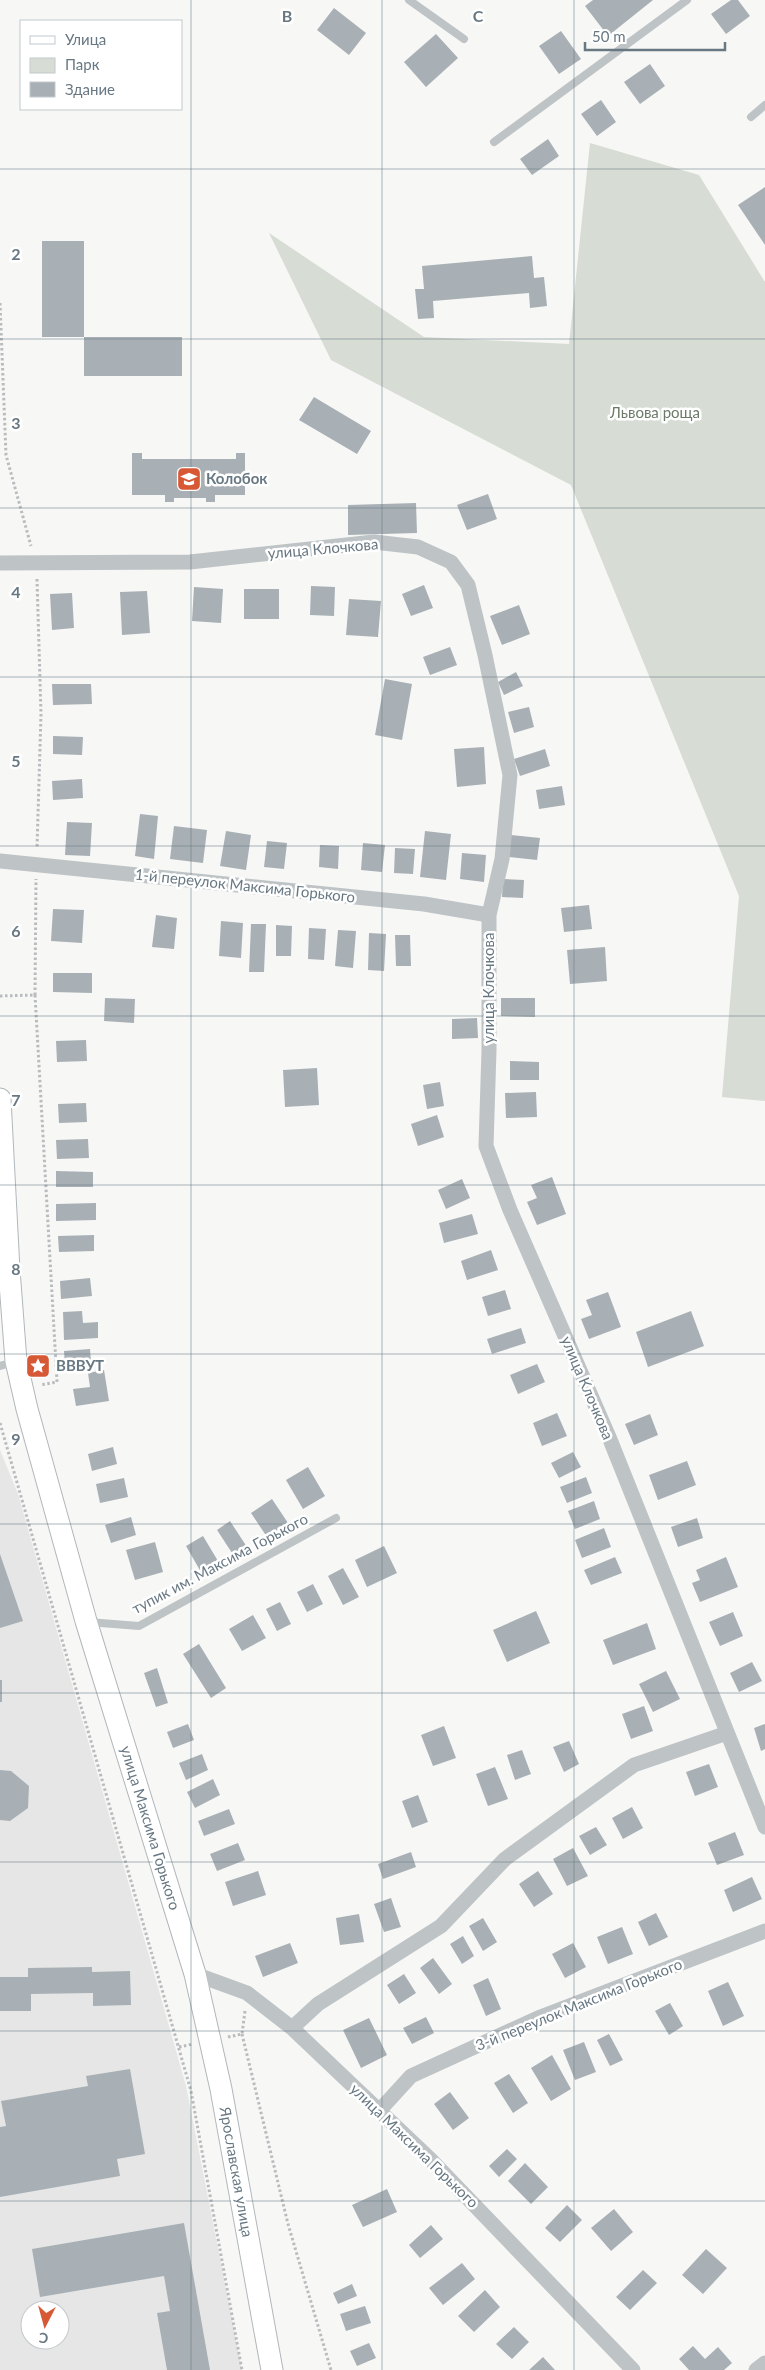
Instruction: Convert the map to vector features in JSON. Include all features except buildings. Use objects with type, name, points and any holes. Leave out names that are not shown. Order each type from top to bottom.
[{"type":"main road","name":"улица Максима Горького","points":[[0,1099],[8,1260],[8,1363],[27,1410],[86,1622],[195,1974]]},
{"type":"main road","name":"Ярославская улица","points":[[195,1974],[221,2088],[272,2370]]},
{"type":"street","name":"улица Клочкова","points":[[0,563],[190,562],[374,542],[418,547],[451,562],[468,585],[510,775],[502,859],[489,915],[489,1050],[486,1146],[510,1210],[609,1437],[765,1827]]},
{"type":"street","name":"1-й переулок Максима Горького","points":[[0,862],[424,904],[489,915]]},
{"type":"street","points":[[292,2028],[318,2004],[441,1926],[505,1859],[634,1765],[726,1733]]},
{"type":"street","name":"3-й переулок Максима Горького","points":[[379,2111],[411,2076],[538,2018],[765,1931]]},
{"type":"street","name":"улица Максима Горького","points":[[195,1974],[247,1993],[292,2028],[430,2160],[633,2370]]},
{"type":"street","points":[[756,2370],[765,2363]]},
{"type":"lane","points":[[409,0],[464,38]]},
{"type":"lane","points":[[494,142],[688,0]]},
{"type":"lane","points":[[751,117],[765,105]]},
{"type":"lane","name":"тупик им. Максима Горького","points":[[86,1622],[139,1626],[336,1518]]},
{"type":"path","points":[[0,303],[6,455],[36,564],[41,714],[36,865],[35,996],[56,1382]]},
{"type":"path","points":[[0,996],[35,996]]},
{"type":"path","points":[[0,1423],[191,2091],[242,2370]]},
{"type":"path","points":[[242,2034],[288,2224],[331,2370]]},
{"type":"shaded area","points":[[0,1450],[18,1494],[186,2086],[242,2370],[0,2370]]},
{"type":"green space","name":"Львова роща","points":[[590,143],[699,175],[765,282],[765,1101],[722,1097],[739,896],[571,485],[331,360],[269,233],[424,337],[569,344]]},
{"type":"place","name":"Колобок","points":[[189,479]]},
{"type":"place","name":"ВВВУТ","points":[[38,1366]]}]
